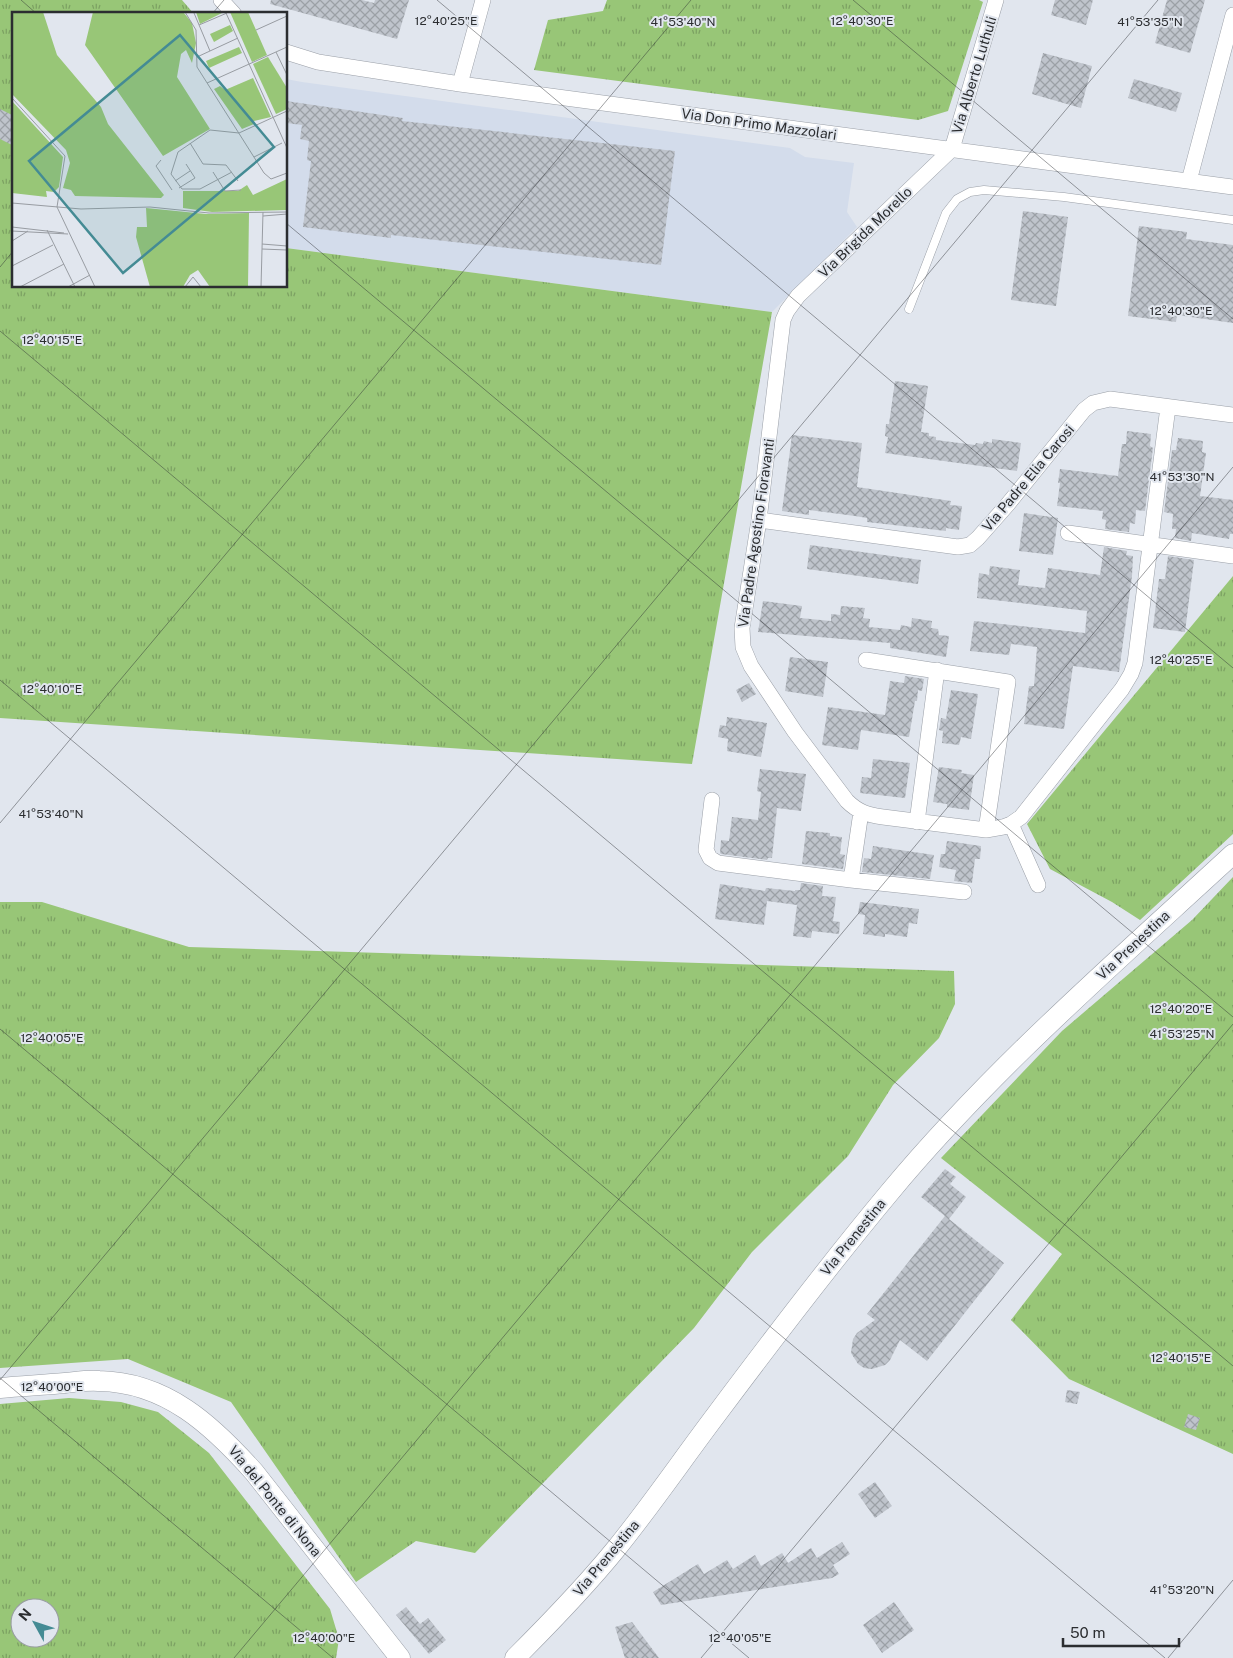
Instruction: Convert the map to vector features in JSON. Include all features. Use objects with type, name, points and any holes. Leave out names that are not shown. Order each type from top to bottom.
[{"type":"main road","name":"Via Prenestina","points":[[516,1658],[576,1595],[616,1548],[792,1313],[923,1154],[1016,1056],[1233,854]]},
{"type":"main road","name":"Via del Ponte di Nona","points":[[0,1388],[98,1380],[130,1384],[160,1394],[196,1414],[229,1444],[254,1472],[400,1658]]},
{"type":"street","points":[[221,0],[232,12]]},
{"type":"street","points":[[460,84],[483,0]]},
{"type":"street","name":"Via Alberto Luthuli","points":[[952,149],[996,0]]},
{"type":"street","points":[[1189,181],[1233,15]]},
{"type":"street","name":"Via Don Primo Mazzolari","points":[[288,53],[323,63],[460,84],[1233,187]]},
{"type":"street","name":"Via Brigida Morello","points":[[783,320],[798,296],[952,149]]},
{"type":"street","name":"Via Padre Agostino Fioravanti","points":[[783,320],[758,520],[742,628],[744,653],[795,732],[847,800],[861,812]]},
{"type":"street","name":"Via Padre Elia Carosi","points":[[758,520],[958,547],[966,546],[974,542],[1005,509],[1088,406],[1106,399],[1233,415]]},
{"type":"street","points":[[851,880],[861,812],[917,822],[986,830],[1011,824],[1021,816],[1122,689],[1131,674],[1136,658],[1168,407]]},
{"type":"street","points":[[1068,533],[1233,556]]},
{"type":"street","points":[[866,660],[1008,682],[986,830]]},
{"type":"street","points":[[917,822],[937,670]]},
{"type":"street","points":[[712,800],[706,850],[707,855],[713,861],[723,864],[851,880],[964,892]]},
{"type":"street","points":[[1011,824],[1038,885]]},
{"type":"lane","points":[[909,309],[946,213],[957,199],[970,192],[984,190],[1064,197],[1233,220]]},
{"type":"shaded area","points":[[288,79],[790,148],[805,157],[854,163],[847,212],[857,227],[772,312],[288,248]]},
{"type":"green space","points":[[0,0],[182,0],[192,12],[12,12],[12,288],[288,288],[288,248],[772,312],[692,764],[0,718]]},
{"type":"green space","points":[[607,0],[979,0],[983,2],[948,111],[918,120],[534,70],[548,20],[603,11]]},
{"type":"green space","points":[[1233,576],[1233,834],[1140,920],[1112,902],[1050,869],[1027,824]]},
{"type":"green space","points":[[1233,877],[1233,1454],[1069,1379],[1011,1320],[1062,1254],[941,1158],[1062,1031],[1192,920]]},
{"type":"green space","points":[[0,902],[42,902],[189,947],[954,971],[955,1004],[939,1038],[893,1085],[848,1156],[752,1252],[694,1328],[475,1553],[416,1541],[356,1582],[231,1402],[128,1359],[0,1368]]},
{"type":"green space","points":[[69,1398],[121,1402],[158,1412],[209,1453],[330,1609],[339,1639],[336,1658],[0,1658],[0,1404]]},
{"type":"building","points":[[271,0],[362,0],[374,3],[375,0],[409,0],[397,39],[270,4]]},
{"type":"building","points":[[1055,0],[1093,0],[1086,25],[1051,15]]},
{"type":"building","points":[[1167,0],[1205,0],[1190,53],[1155,43]]},
{"type":"building","points":[[1043,53],[1092,66],[1081,108],[1032,94]]},
{"type":"building","points":[[1134,79],[1182,93],[1176,112],[1128,98]]},
{"type":"building","points":[[288,101],[403,118],[402,121],[675,151],[661,265],[391,235],[391,238],[303,227],[311,161],[307,160],[309,141],[300,139],[302,125],[288,123]]},
{"type":"building","points":[[0,109],[12,115],[12,145],[0,139]]},
{"type":"building","points":[[1023,211],[1068,217],[1056,306],[1011,300]]},
{"type":"building","points":[[1139,226],[1187,232],[1186,239],[1233,245],[1233,323],[1177,315],[1176,322],[1128,316]]},
{"type":"building","points":[[895,381],[928,386],[921,432],[929,433],[929,436],[936,437],[936,440],[975,445],[976,443],[983,444],[984,441],[992,443],[992,439],[1021,443],[1017,471],[885,453],[888,437],[885,436],[886,424],[889,424]]},
{"type":"building","points":[[1127,431],[1151,434],[1150,446],[1153,448],[1145,511],[1136,510],[1135,524],[1130,523],[1129,532],[1105,529],[1106,520],[1102,519],[1103,511],[1057,506],[1060,469],[1118,476],[1122,444],[1126,444]]},
{"type":"building","points":[[792,435],[862,443],[857,487],[951,501],[950,505],[962,506],[959,530],[946,528],[946,531],[867,522],[867,518],[809,510],[809,515],[782,511]]},
{"type":"building","points":[[1178,438],[1203,441],[1202,452],[1206,453],[1200,496],[1233,500],[1233,534],[1230,534],[1229,539],[1192,533],[1191,541],[1175,538],[1176,529],[1172,529],[1173,514],[1164,512],[1172,450],[1176,450]]},
{"type":"building","points":[[1024,513],[1058,518],[1053,555],[1019,551]]},
{"type":"building","points":[[810,545],[921,560],[918,584],[807,569]]},
{"type":"building","points":[[1104,547],[1127,551],[1126,555],[1133,556],[1119,672],[1073,666],[1064,729],[1024,724],[1029,686],[1034,686],[1037,647],[1011,644],[1009,655],[970,651],[974,621],[1085,633],[1087,611],[977,598],[979,573],[989,575],[990,566],[1020,570],[1018,585],[1045,588],[1048,568],[1100,575]]},
{"type":"building","points":[[1168,556],[1194,560],[1185,632],[1153,628],[1159,579],[1165,579]]},
{"type":"building","points":[[763,601],[802,606],[800,618],[831,621],[831,614],[840,615],[841,606],[865,608],[863,618],[870,619],[869,627],[900,630],[901,625],[911,627],[912,618],[932,621],[931,628],[938,629],[939,635],[949,636],[946,657],[890,648],[890,643],[758,632]]},
{"type":"building","points":[[790,657],[828,662],[823,697],[785,691]]},
{"type":"building","points":[[905,676],[924,679],[922,691],[918,690],[917,701],[915,701],[909,737],[861,730],[858,750],[822,745],[828,707],[885,715],[890,681],[904,683]]},
{"type":"building","points":[[749,683],[756,694],[742,702],[736,690]]},
{"type":"building","points":[[951,690],[978,694],[971,739],[961,737],[959,745],[942,743],[943,731],[939,730],[941,718],[946,719]]},
{"type":"building","points":[[727,717],[767,723],[761,757],[727,751],[728,739],[718,737],[720,725],[726,726]]},
{"type":"building","points":[[873,759],[910,763],[905,798],[860,793],[862,777],[871,778]]},
{"type":"building","points":[[939,767],[962,770],[961,773],[974,775],[969,810],[947,807],[947,804],[933,802]]},
{"type":"building","points":[[760,769],[806,774],[801,811],[777,808],[772,858],[767,860],[721,854],[721,840],[729,841],[732,817],[758,820],[761,792],[757,791]]},
{"type":"building","points":[[806,831],[830,833],[830,836],[842,837],[840,854],[845,855],[843,869],[802,864]]},
{"type":"building","points":[[947,841],[981,846],[980,859],[975,859],[972,883],[954,881],[956,870],[939,867],[941,854],[945,854]]},
{"type":"building","points":[[873,846],[934,855],[930,879],[862,872],[864,858],[871,859]]},
{"type":"building","points":[[801,883],[823,886],[822,896],[836,897],[833,921],[840,922],[839,934],[812,931],[811,938],[793,936],[797,905],[767,901],[764,925],[715,919],[720,884],[765,891],[766,888],[795,891],[800,890]]},
{"type":"building","points":[[860,902],[919,909],[917,924],[909,923],[907,937],[863,934],[865,915],[858,914]]},
{"type":"building","points":[[945,1169],[956,1177],[950,1184],[966,1197],[949,1219],[1004,1263],[927,1361],[900,1340],[890,1360],[885,1365],[872,1369],[864,1368],[858,1364],[851,1353],[853,1339],[857,1333],[875,1320],[867,1314],[945,1216],[921,1197]]},
{"type":"building","points":[[1067,1390],[1080,1392],[1077,1404],[1065,1402]]},
{"type":"building","points":[[1188,1414],[1200,1418],[1196,1430],[1184,1427]]},
{"type":"building","points":[[875,1482],[892,1506],[875,1518],[858,1494]]},
{"type":"building","points":[[842,1542],[850,1554],[833,1565],[839,1574],[832,1578],[661,1605],[653,1592],[698,1564],[704,1574],[727,1560],[733,1569],[755,1555],[761,1566],[782,1553],[788,1563],[811,1548],[817,1558]]},
{"type":"building","points":[[894,1602],[914,1630],[882,1653],[863,1625]]},
{"type":"building","points":[[406,1607],[420,1624],[428,1618],[446,1640],[429,1654],[396,1615]]},
{"type":"building","points":[[632,1622],[659,1658],[625,1658],[615,1627]]}]
